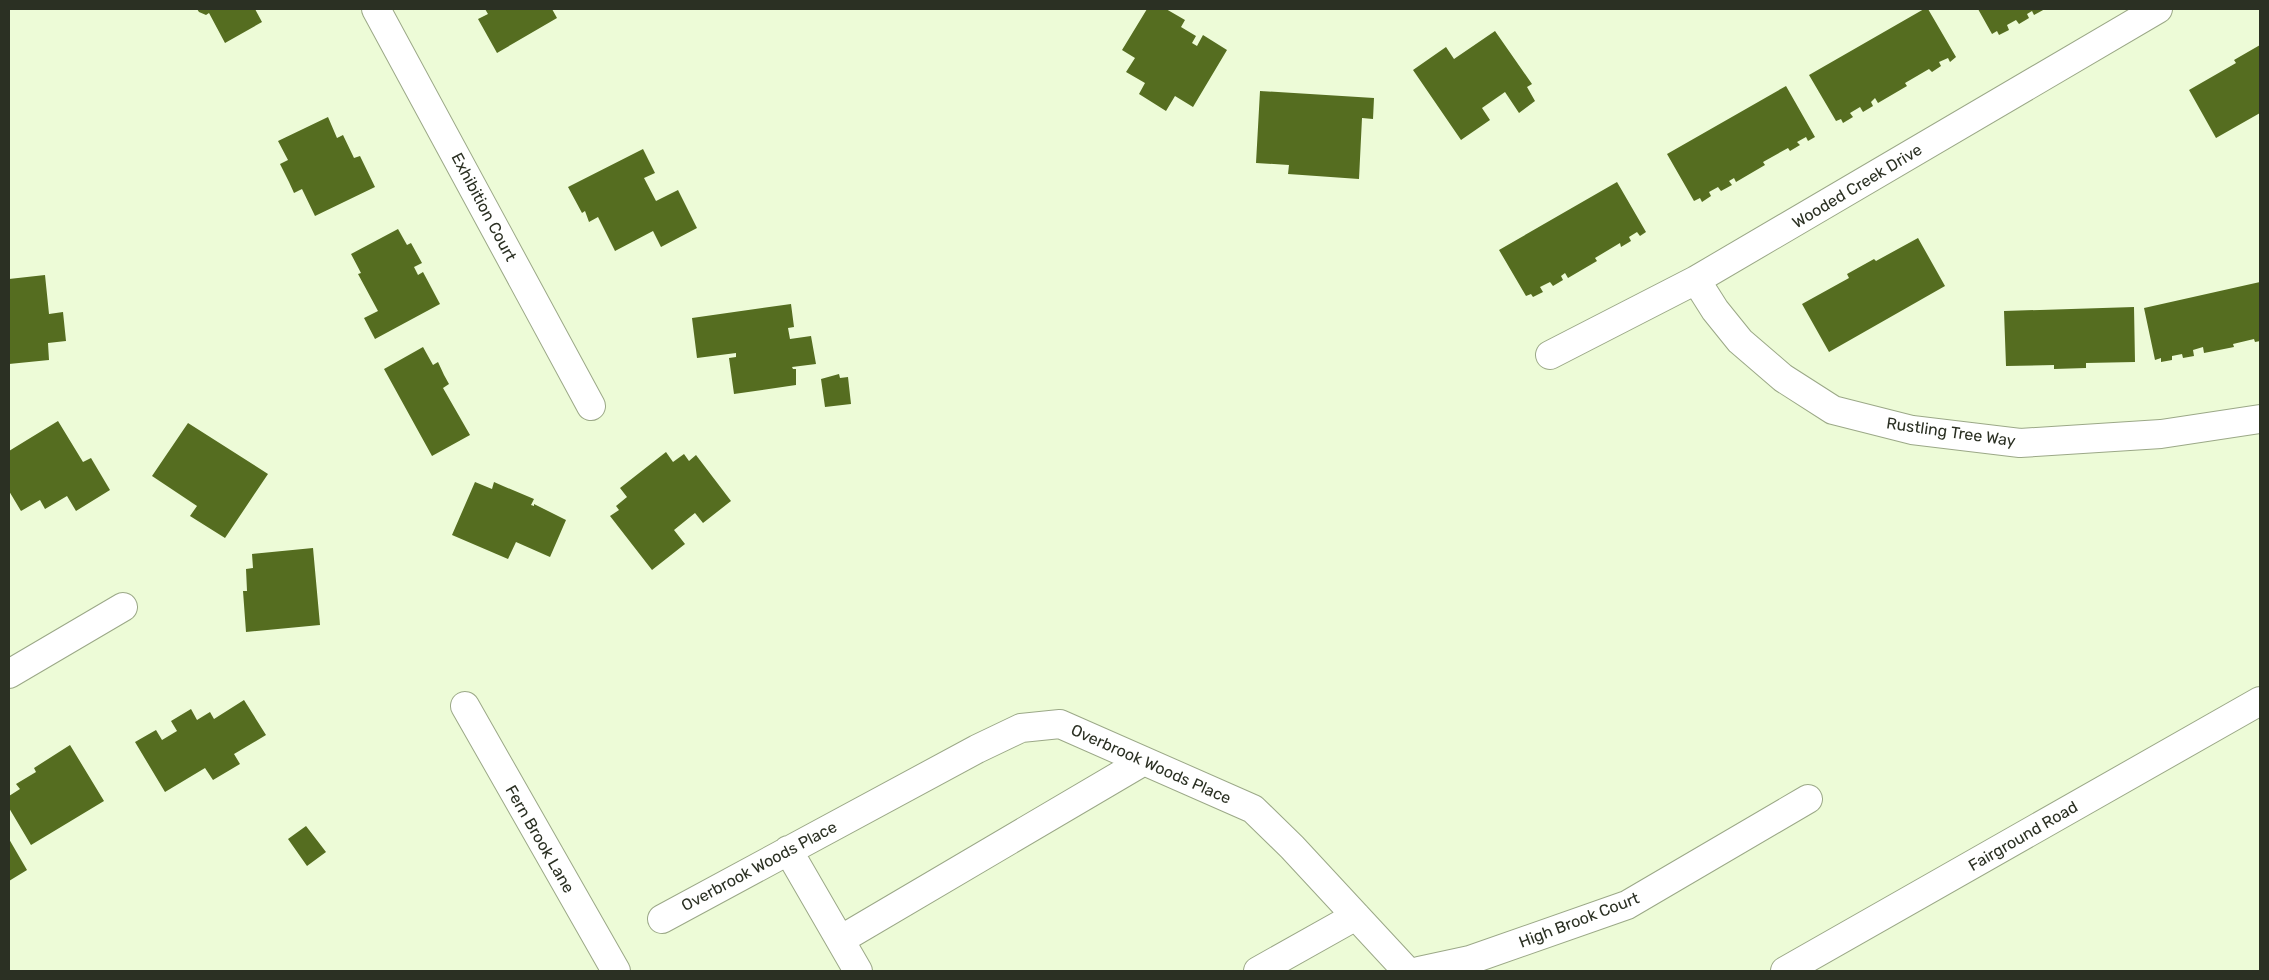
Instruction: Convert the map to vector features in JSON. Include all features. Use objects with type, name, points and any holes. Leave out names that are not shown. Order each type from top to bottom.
[{"type":"street","name":"Exhibition Court","points":[[376,9],[591,406]]},
{"type":"street","name":"Wooded Creek Drive","points":[[1550,355],[1696,280],[2158,9]]},
{"type":"street","name":"Rustling Tree Way","points":[[1696,280],[1716,310],[1740,340],[1783,378],[1833,410],[1842,413],[1912,430],[2020,443],[2161,434],[2260,419]]},
{"type":"street","points":[[9,674],[123,607]]},
{"type":"street","name":"Fairground Road","points":[[1785,971],[2260,701]]},
{"type":"street","name":"Fern Brook Lane","points":[[465,706],[616,971]]},
{"type":"street","name":"Overbrook Woods Place","points":[[662,919],[788,850],[1021,728],[1060,724],[1253,809],[1292,846],[1408,971]]},
{"type":"street","points":[[840,940],[1144,761]]},
{"type":"street","name":"High Brook Court","points":[[1419,971],[1470,960],[1627,905],[1808,800]]},
{"type":"street","points":[[788,850],[858,971]]},
{"type":"street","points":[[1258,971],[1356,916]]},
{"type":"building","points":[[197,9],[255,9],[262,22],[225,43],[209,13],[206,15]]},
{"type":"building","points":[[485,9],[552,9],[557,18],[497,53],[478,19],[488,14]]},
{"type":"building","points":[[1147,9],[1166,9],[1185,20],[1181,27],[1196,36],[1192,43],[1197,46],[1203,35],[1227,50],[1193,107],[1175,96],[1166,111],[1139,94],[1145,83],[1126,72],[1135,58],[1122,50]]},
{"type":"building","points":[[1924,9],[1928,9],[1956,57],[1950,62],[1948,58],[1939,62],[1941,66],[1932,72],[1929,69],[1905,83],[1907,86],[1878,103],[1875,98],[1871,102],[1873,106],[1863,112],[1860,107],[1850,113],[1853,117],[1843,123],[1841,119],[1836,121],[1809,75]]},
{"type":"building","points":[[1978,9],[2045,9],[2034,15],[2032,11],[2027,14],[2029,18],[2019,24],[2016,20],[2007,25],[2009,30],[1999,35],[1997,31],[1992,34]]},
{"type":"building","points":[[1495,31],[1532,84],[1527,87],[1535,101],[1519,113],[1505,92],[1482,108],[1490,120],[1461,140],[1413,70],[1446,47],[1454,59]]},
{"type":"building","points":[[2260,45],[2260,113],[2216,138],[2189,90],[2236,63],[2234,60]]},
{"type":"building","points":[[1786,86],[1815,137],[1808,141],[1806,137],[1797,142],[1800,145],[1790,151],[1788,148],[1763,162],[1765,165],[1736,182],[1734,178],[1729,181],[1732,185],[1721,191],[1718,187],[1709,192],[1711,196],[1702,202],[1700,198],[1694,201],[1667,154]]},
{"type":"building","points":[[1260,91],[1374,98],[1373,119],[1362,118],[1359,179],[1288,174],[1289,165],[1256,163]]},
{"type":"building","points":[[328,117],[337,138],[343,135],[354,158],[360,156],[375,187],[315,216],[302,189],[294,193],[280,164],[288,160],[278,141]]},
{"type":"building","points":[[643,149],[655,173],[644,178],[656,201],[678,190],[697,228],[661,247],[653,231],[615,251],[598,217],[589,222],[585,211],[582,213],[568,187]]},
{"type":"building","points":[[1617,182],[1646,232],[1640,236],[1637,232],[1629,237],[1631,241],[1621,247],[1620,243],[1595,258],[1597,261],[1568,278],[1565,273],[1561,276],[1563,280],[1553,286],[1550,282],[1540,287],[1543,292],[1533,297],[1531,294],[1526,296],[1499,250]]},
{"type":"building","points":[[398,229],[407,245],[411,243],[422,263],[414,267],[418,275],[423,272],[440,304],[375,339],[364,318],[378,311],[358,274],[361,273],[351,254]]},
{"type":"building","points":[[1918,238],[1945,286],[1829,352],[1802,304],[1849,278],[1847,274],[1874,259],[1876,261]]},
{"type":"building","points":[[45,275],[49,314],[63,312],[66,341],[48,343],[49,360],[9,364],[9,279]]},
{"type":"building","points":[[2260,282],[2260,341],[2255,342],[2254,339],[2233,344],[2234,347],[2204,353],[2203,347],[2193,350],[2194,356],[2183,358],[2182,354],[2172,356],[2172,360],[2161,362],[2161,358],[2155,360],[2144,308]]},
{"type":"building","points":[[791,304],[794,327],[788,328],[790,339],[811,336],[816,364],[792,367],[796,369],[796,385],[734,394],[729,358],[736,357],[736,353],[697,358],[692,318]]},
{"type":"building","points":[[2134,307],[2135,362],[2086,363],[2086,368],[2054,369],[2054,365],[2006,366],[2004,311]]},
{"type":"building","points":[[423,347],[433,365],[438,362],[449,384],[443,388],[470,435],[432,456],[384,369]]},
{"type":"building","points":[[839,374],[840,378],[848,377],[851,404],[825,407],[821,379]]},
{"type":"building","points":[[58,421],[83,462],[91,458],[110,490],[76,511],[67,496],[45,509],[40,500],[21,511],[9,491],[9,451]]},
{"type":"building","points":[[188,423],[268,474],[225,538],[190,516],[197,506],[152,476]]},
{"type":"building","points":[[666,452],[673,462],[684,454],[689,461],[696,455],[731,501],[703,523],[695,513],[674,530],[685,544],[652,570],[610,516],[619,510],[616,506],[627,497],[620,488]]},
{"type":"building","points":[[475,482],[492,489],[494,482],[534,499],[531,505],[534,506],[534,504],[566,520],[550,557],[516,542],[508,559],[452,535]]},
{"type":"building","points":[[313,548],[320,625],[246,632],[243,591],[247,591],[246,569],[253,568],[252,554]]},
{"type":"building","points":[[244,700],[266,735],[234,754],[240,764],[213,780],[205,768],[165,792],[135,742],[156,730],[162,740],[177,731],[171,721],[191,709],[197,720],[210,712],[214,719]]},
{"type":"building","points":[[70,745],[104,801],[31,845],[9,808],[9,796],[20,789],[16,784],[36,772],[34,768]]},
{"type":"building","points":[[306,826],[326,852],[307,866],[288,839]]},
{"type":"building","points":[[9,839],[27,870],[9,881]]}]
